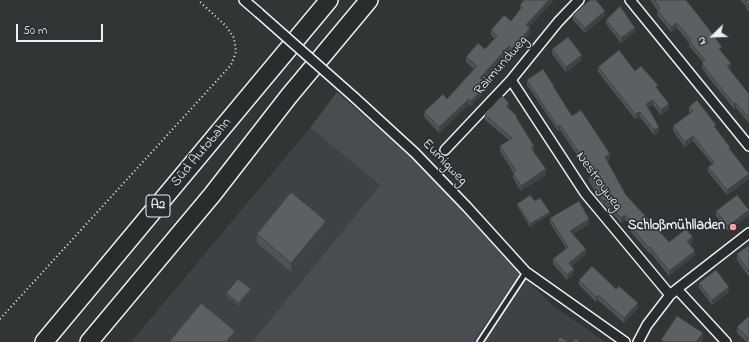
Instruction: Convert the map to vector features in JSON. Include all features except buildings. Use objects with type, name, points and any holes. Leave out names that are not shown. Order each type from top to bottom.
[{"type":"highway","name":"Süd Autobahn","points":[[44,342],[329,0]]},
{"type":"highway","name":"A2","points":[[89,342],[212,195],[289,96],[369,0]]},
{"type":"street","name":"Eumigweg","points":[[244,0],[415,153],[526,272],[625,342]]},
{"type":"street","name":"Raimundweg","points":[[446,150],[511,80],[558,22],[579,0]]},
{"type":"street","points":[[630,0],[749,146]]},
{"type":"street","name":"Nestroyweg","points":[[511,80],[585,193],[674,292],[726,342]]},
{"type":"street","points":[[638,342],[647,325],[674,292],[749,233]]},
{"type":"lane","points":[[480,342],[526,272]]},
{"type":"path","points":[[0,319],[231,65],[236,52],[234,38],[226,26],[198,0]]},
{"type":"shaded area","points":[[337,92],[450,192],[520,273],[473,342],[252,342],[380,185],[310,128]]},
{"type":"shaded area","points":[[310,128],[380,185],[252,342],[131,342]]},
{"type":"shaded area","points":[[520,273],[554,307],[606,342],[473,342]]},
{"type":"place","name":"Schloßmühlladen","points":[[733,227]]}]
